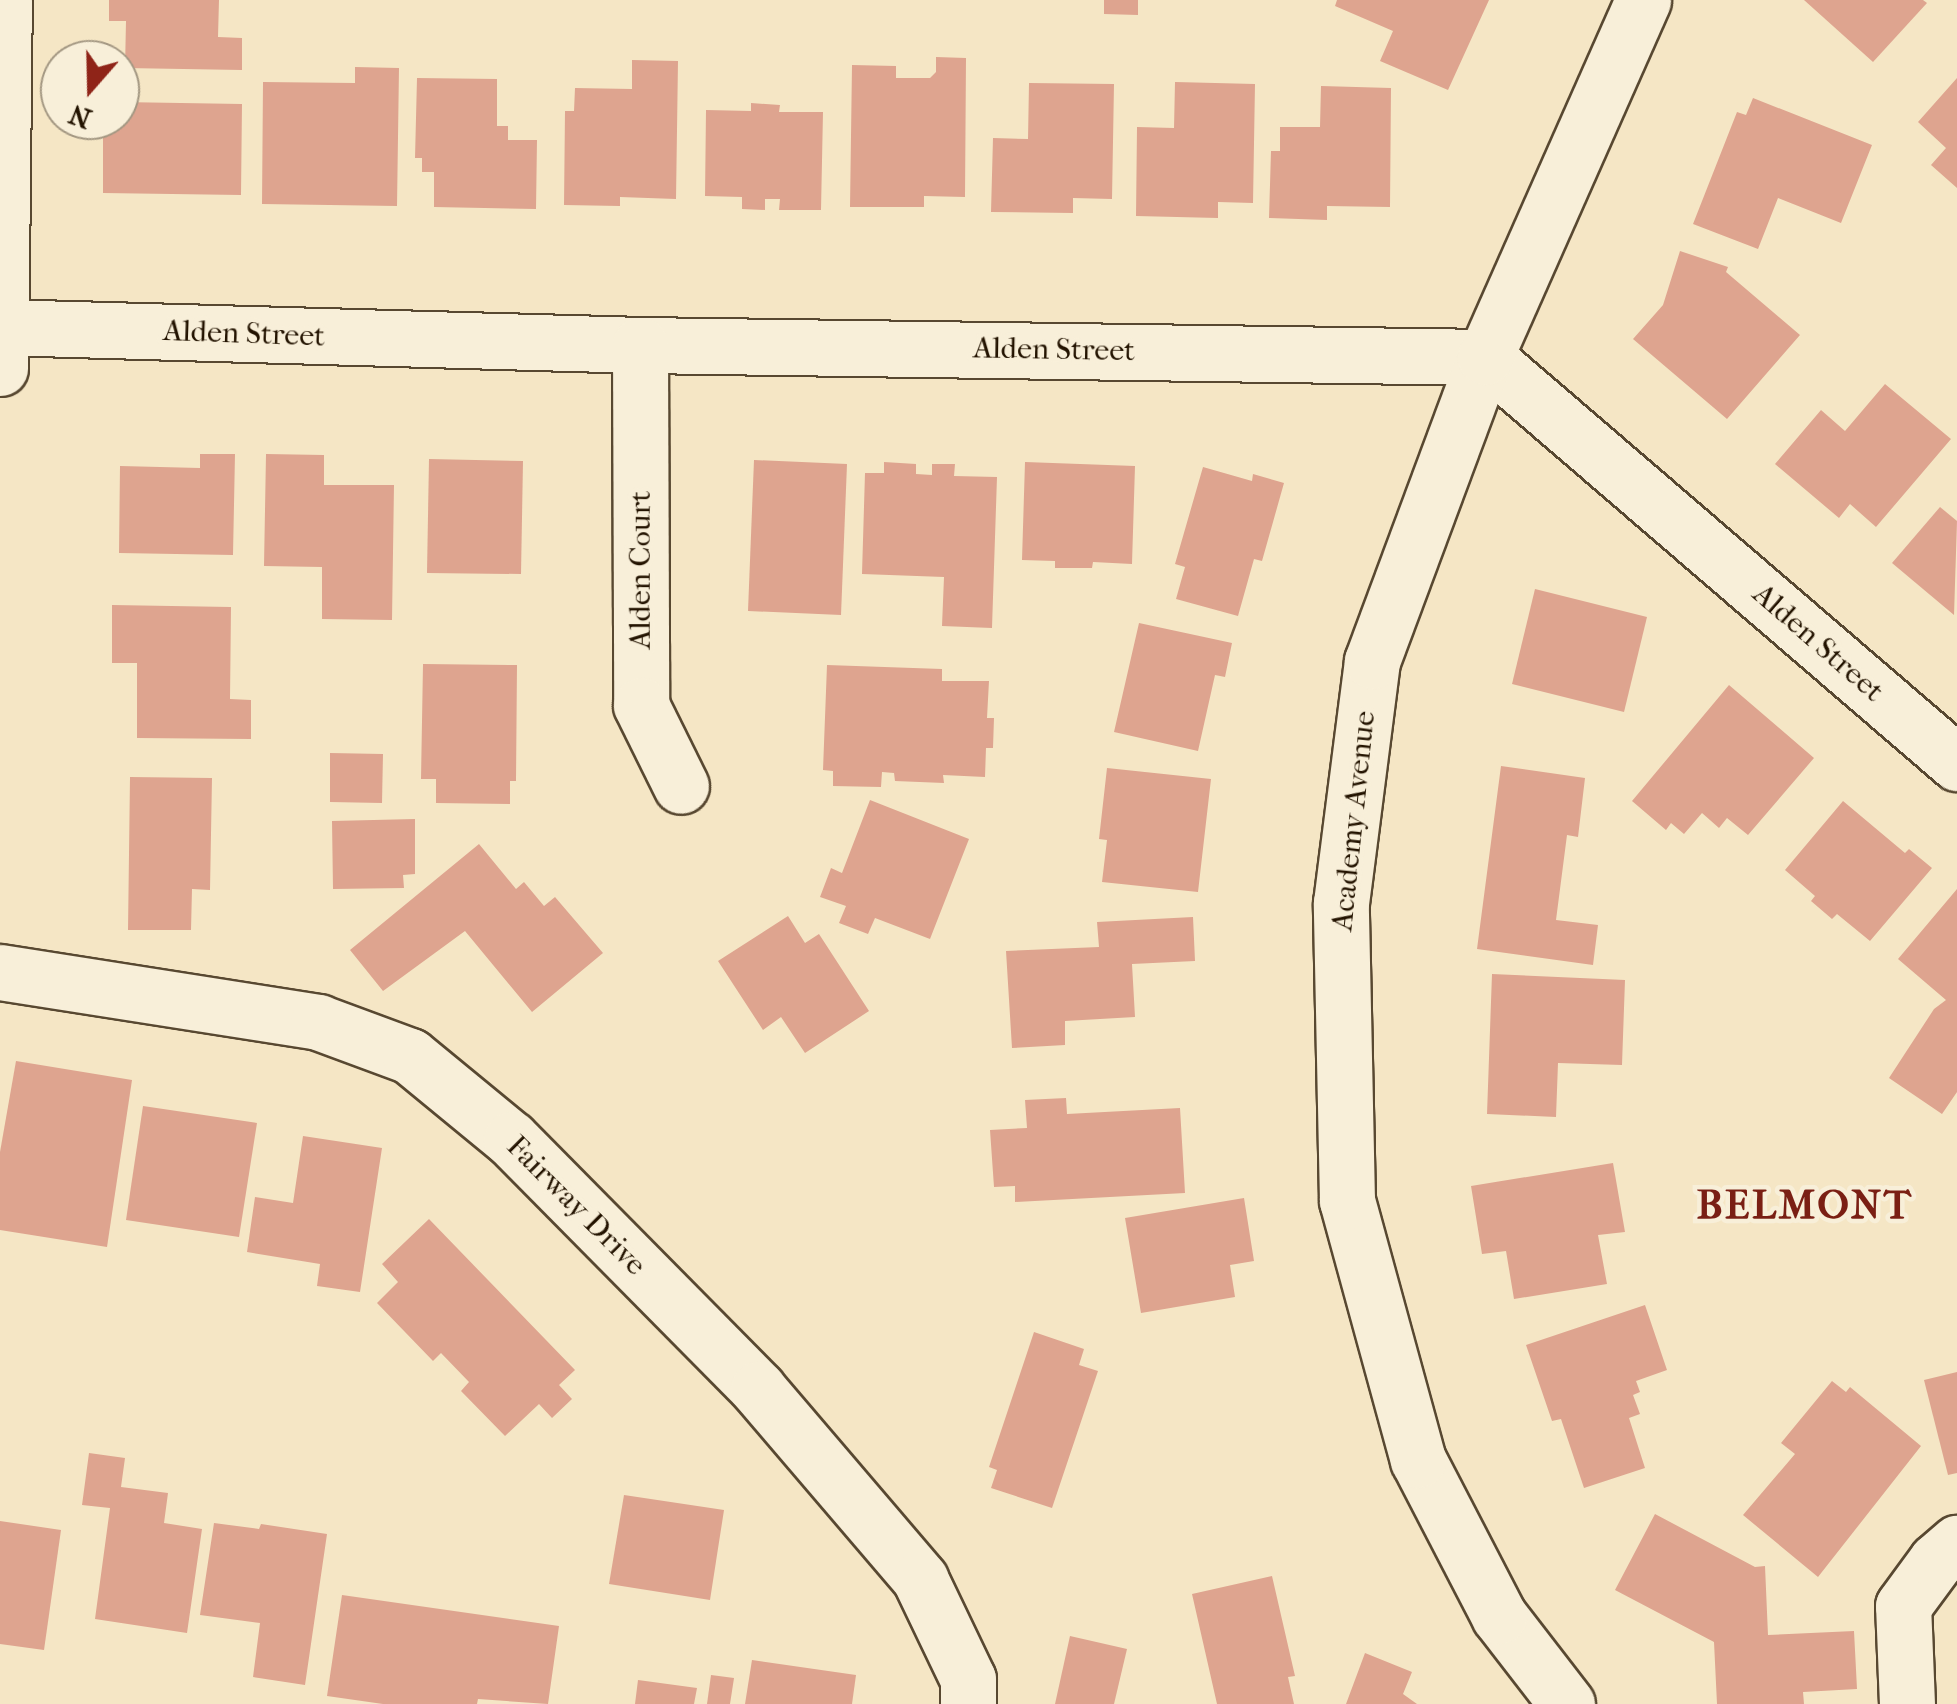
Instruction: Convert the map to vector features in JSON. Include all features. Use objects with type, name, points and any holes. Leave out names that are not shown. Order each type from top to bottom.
[{"type":"street","points":[[0,368],[4,0]]},
{"type":"street","name":"Academy Avenue","points":[[1567,1704],[1499,1616],[1418,1460],[1347,1201],[1340,903],[1372,661],[1486,358],[1643,0]]},
{"type":"street","name":"Alden Street","points":[[1,327],[640,346],[1486,358],[1957,763]]},
{"type":"street","name":"Alden Court","points":[[640,346],[641,705],[682,786]]},
{"type":"street","name":"Fairway Drive","points":[[0,972],[318,1022],[410,1056],[511,1139],[782,1418],[920,1579],[968,1679],[968,1704]]},
{"type":"street","points":[[1907,1704],[1904,1606],[1936,1561],[1957,1542]]},
{"type":"building","points":[[109,0],[219,0],[218,37],[242,38],[242,70],[140,68],[140,40],[126,40],[126,21],[109,21]]},
{"type":"building","points":[[1104,0],[1138,0],[1138,15],[1104,14]]},
{"type":"building","points":[[1337,0],[1489,0],[1448,90],[1380,61],[1393,31],[1335,6]]},
{"type":"building","points":[[1804,0],[1923,0],[1927,3],[1873,62]]},
{"type":"building","points":[[936,57],[966,58],[965,197],[924,196],[924,207],[850,207],[852,65],[896,66],[896,78],[930,78],[936,72]]},
{"type":"building","points":[[632,60],[678,61],[676,199],[620,197],[620,206],[564,205],[565,111],[574,111],[575,88],[632,89]]},
{"type":"building","points":[[355,67],[399,68],[397,206],[262,204],[263,82],[355,83]]},
{"type":"building","points":[[417,78],[497,79],[497,126],[508,126],[508,140],[537,140],[536,209],[434,207],[434,172],[422,172],[422,158],[415,158]]},
{"type":"building","points":[[1957,78],[1957,188],[1931,165],[1946,148],[1918,122]]},
{"type":"building","points":[[1175,82],[1255,84],[1253,203],[1218,202],[1218,218],[1136,216],[1137,127],[1174,128]]},
{"type":"building","points":[[1029,83],[1114,84],[1112,199],[1073,198],[1073,213],[991,212],[993,138],[1028,139]]},
{"type":"building","points":[[1321,86],[1391,88],[1390,207],[1327,206],[1327,220],[1269,218],[1271,151],[1280,151],[1280,127],[1320,127]]},
{"type":"building","points":[[1753,98],[1872,145],[1841,223],[1778,198],[1758,249],[1693,224],[1737,112],[1746,115]]},
{"type":"building","points":[[140,102],[242,104],[241,195],[103,193],[103,140],[140,140]]},
{"type":"building","points":[[751,103],[780,105],[779,112],[823,112],[821,210],[779,210],[780,199],[765,199],[765,210],[742,209],[742,197],[705,196],[706,110],[751,111]]},
{"type":"building","points":[[1680,251],[1728,267],[1726,272],[1800,335],[1727,419],[1633,339],[1663,305]]},
{"type":"building","points":[[1885,384],[1951,439],[1876,527],[1850,504],[1839,518],[1775,464],[1821,410],[1845,431]]},
{"type":"building","points":[[200,454],[235,454],[233,555],[119,553],[120,466],[200,468]]},
{"type":"building","points":[[266,454],[324,455],[324,485],[394,485],[392,620],[322,619],[322,567],[264,566]]},
{"type":"building","points":[[429,459],[523,461],[521,574],[427,573]]},
{"type":"building","points":[[754,460],[847,464],[841,615],[748,611]]},
{"type":"building","points":[[884,462],[916,464],[916,474],[932,475],[932,464],[955,464],[954,476],[997,477],[992,628],[942,626],[944,577],[862,574],[865,473],[884,473]]},
{"type":"building","points":[[1025,462],[1135,466],[1132,564],[1093,562],[1092,568],[1055,568],[1055,561],[1022,560]]},
{"type":"building","points":[[1203,467],[1252,481],[1253,474],[1284,483],[1262,561],[1254,559],[1238,616],[1176,599],[1185,567],[1175,564]]},
{"type":"building","points":[[1940,507],[1957,521],[1954,615],[1892,563]]},
{"type":"building","points":[[1535,589],[1647,617],[1624,712],[1512,684]]},
{"type":"building","points":[[112,605],[231,607],[230,699],[251,700],[251,739],[137,738],[137,663],[112,663]]},
{"type":"building","points":[[1139,623],[1232,643],[1225,677],[1215,675],[1198,751],[1114,732]]},
{"type":"building","points":[[423,664],[517,665],[516,781],[510,781],[510,804],[436,803],[436,779],[421,779]]},
{"type":"building","points":[[827,665],[942,669],[942,681],[989,681],[987,718],[994,718],[993,748],[986,748],[985,777],[943,775],[944,783],[895,781],[894,773],[882,772],[881,787],[833,786],[833,771],[823,770]]},
{"type":"building","points":[[1729,685],[1814,758],[1748,835],[1727,818],[1719,828],[1702,813],[1684,834],[1671,823],[1666,830],[1632,801]]},
{"type":"building","points":[[330,753],[383,754],[382,803],[330,802]]},
{"type":"building","points":[[1501,766],[1585,778],[1578,837],[1567,835],[1556,920],[1598,925],[1593,965],[1477,949]]},
{"type":"building","points":[[1107,768],[1211,779],[1198,892],[1102,882],[1107,840],[1099,839]]},
{"type":"building","points":[[130,777],[212,778],[210,890],[192,889],[191,930],[128,930]]},
{"type":"building","points":[[870,800],[969,839],[930,939],[875,918],[868,934],[839,923],[846,906],[820,897],[831,868],[842,873]]},
{"type":"building","points":[[1843,801],[1905,853],[1909,849],[1932,868],[1870,941],[1837,914],[1832,919],[1811,901],[1815,896],[1785,870]]},
{"type":"building","points":[[415,819],[415,874],[403,875],[404,888],[333,889],[332,821]]},
{"type":"building","points":[[479,844],[516,889],[524,882],[544,906],[555,897],[603,953],[532,1012],[465,931],[383,991],[350,950]]},
{"type":"building","points":[[1957,889],[1957,1092],[1942,1114],[1889,1078],[1934,1009],[1946,1000],[1898,959]]},
{"type":"building","points":[[788,916],[805,943],[819,934],[869,1011],[805,1053],[781,1017],[763,1030],[718,961]]},
{"type":"building","points":[[1193,917],[1195,961],[1132,964],[1135,1017],[1065,1021],[1065,1045],[1012,1048],[1006,951],[1099,947],[1097,922]]},
{"type":"building","points":[[1492,974],[1625,980],[1622,1065],[1558,1063],[1556,1117],[1487,1114]]},
{"type":"building","points":[[16,1061],[132,1080],[107,1247],[0,1230],[0,1152]]},
{"type":"building","points":[[1066,1098],[1067,1114],[1180,1108],[1185,1193],[1015,1202],[1015,1186],[994,1187],[990,1130],[1027,1128],[1025,1100]]},
{"type":"building","points":[[143,1106],[257,1123],[239,1237],[126,1220]]},
{"type":"building","points":[[303,1136],[382,1148],[360,1292],[317,1286],[320,1264],[247,1252],[255,1197],[293,1203]]},
{"type":"building","points":[[1613,1163],[1625,1232],[1598,1235],[1607,1284],[1514,1299],[1506,1251],[1482,1254],[1471,1186]]},
{"type":"building","points":[[1244,1198],[1254,1261],[1230,1265],[1235,1297],[1141,1313],[1125,1218]]},
{"type":"building","points":[[429,1219],[575,1370],[559,1385],[572,1399],[552,1418],[539,1404],[505,1436],[461,1391],[469,1382],[441,1353],[433,1361],[377,1303],[398,1282],[382,1264]]},
{"type":"building","points":[[1645,1305],[1667,1370],[1636,1381],[1640,1392],[1633,1395],[1640,1414],[1629,1418],[1645,1468],[1584,1488],[1561,1419],[1552,1421],[1526,1345]]},
{"type":"building","points":[[1034,1332],[1084,1349],[1079,1365],[1098,1371],[1052,1508],[991,1488],[997,1470],[989,1467]]},
{"type":"building","points":[[1957,1372],[1957,1473],[1948,1475],[1924,1380]]},
{"type":"building","points":[[1832,1381],[1846,1392],[1850,1387],[1921,1446],[1818,1577],[1743,1515],[1795,1454],[1781,1443]]},
{"type":"building","points":[[89,1453],[125,1458],[121,1487],[168,1493],[164,1523],[202,1529],[187,1633],[95,1619],[110,1508],[82,1505]]},
{"type":"building","points":[[624,1495],[724,1510],[710,1600],[609,1584]]},
{"type":"building","points":[[1655,1514],[1755,1567],[1765,1566],[1768,1635],[1854,1631],[1857,1689],[1803,1692],[1804,1704],[1717,1704],[1714,1642],[1615,1590]]},
{"type":"building","points":[[0,1521],[61,1530],[44,1650],[0,1644]]},
{"type":"building","points":[[214,1523],[259,1529],[261,1524],[327,1534],[305,1685],[253,1677],[260,1623],[200,1615]]},
{"type":"building","points":[[1272,1576],[1295,1676],[1288,1677],[1294,1704],[1217,1704],[1192,1594]]},
{"type":"building","points":[[342,1595],[559,1626],[548,1704],[478,1699],[477,1704],[383,1704],[327,1696]]},
{"type":"building","points":[[1070,1636],[1127,1649],[1114,1704],[1055,1704]]},
{"type":"building","points":[[1365,1653],[1412,1672],[1403,1694],[1417,1704],[1346,1704]]},
{"type":"building","points":[[752,1660],[856,1675],[852,1704],[745,1704]]},
{"type":"building","points":[[711,1675],[734,1678],[730,1704],[707,1704]]},
{"type":"building","points":[[638,1680],[697,1688],[694,1704],[635,1704]]},
{"type":"district","name":"BELMONT","points":[[1805,1205]]}]
